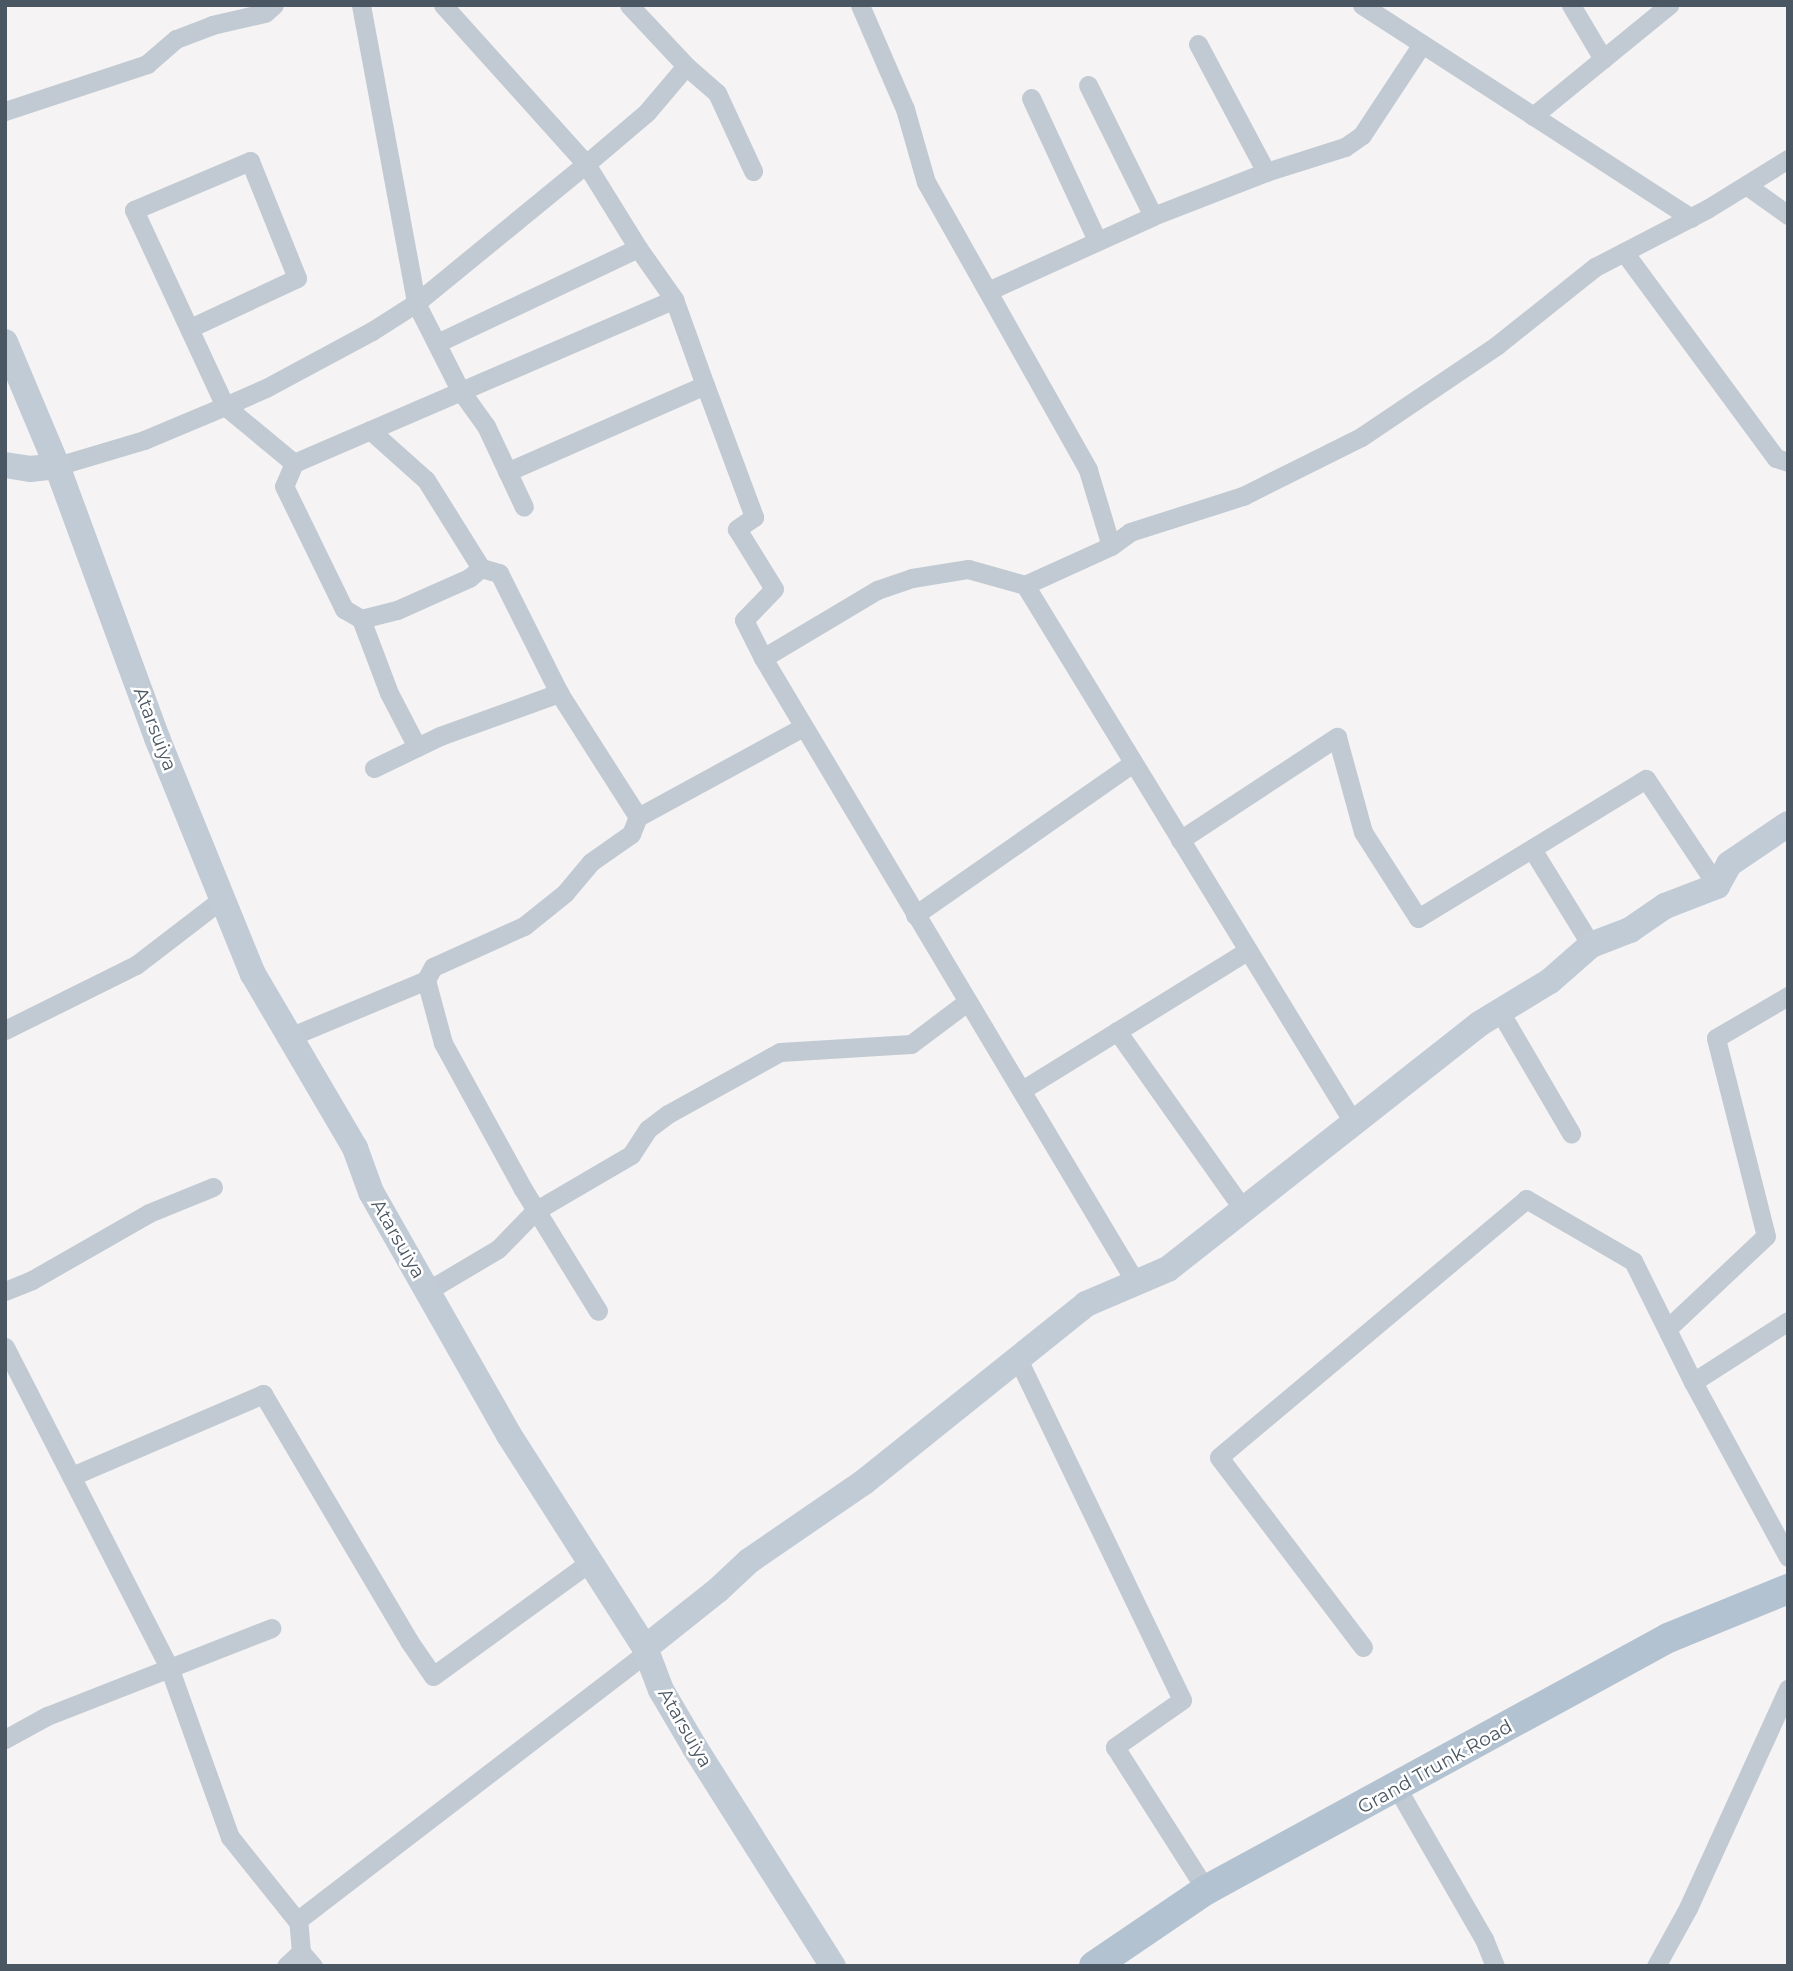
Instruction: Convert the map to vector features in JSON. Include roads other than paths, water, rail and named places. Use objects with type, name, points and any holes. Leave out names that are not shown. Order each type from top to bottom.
[{"type":"main road","name":"Grand Trunk Road","points":[[1094,1966],[1206,1890],[1668,1638],[1788,1589]]},
{"type":"street","points":[[360,5],[416,303],[460,390],[486,426],[524,507]]},
{"type":"street","points":[[443,5],[586,164],[638,248],[674,299],[754,517],[737,529],[774,589],[744,620],[803,727],[1136,1283]]},
{"type":"street","points":[[629,5],[686,66],[718,93],[753,171]]},
{"type":"street","points":[[860,5],[905,109],[926,182],[1088,470],[1111,546]]},
{"type":"street","points":[[1362,5],[1691,218]]},
{"type":"street","points":[[1571,5],[1603,59]]},
{"type":"street","points":[[1533,116],[1669,5]]},
{"type":"street","points":[[5,111],[147,64],[176,39],[267,8]]},
{"type":"street","points":[[1198,44],[1266,172]]},
{"type":"street","points":[[988,290],[1153,216],[1266,172],[1345,147],[1362,135],[1422,44]]},
{"type":"street","points":[[5,465],[30,469],[57,466],[144,440],[266,388],[373,331],[416,303],[586,164],[647,112],[686,66]]},
{"type":"street","points":[[1088,85],[1153,216]]},
{"type":"street","points":[[1031,98],[1097,240]]},
{"type":"street","points":[[763,658],[877,590],[912,579],[968,569],[1025,585],[1111,546],[1130,532],[1243,496],[1361,437],[1496,346],[1595,267],[1691,218],[1788,159]]},
{"type":"street","points":[[190,328],[297,278],[250,160],[134,210],[225,406],[294,463]]},
{"type":"street","points":[[1746,185],[1788,215]]},
{"type":"street","points":[[437,343],[638,248]]},
{"type":"street","points":[[1624,252],[1782,460],[1788,480]]},
{"type":"street","points":[[417,747],[389,693],[361,619],[344,609],[285,486],[294,463],[674,299]]},
{"type":"street","name":"Atarsuiya","points":[[5,342],[57,466],[157,738],[253,974],[287,1038],[355,1149],[371,1192],[509,1435],[646,1651],[661,1690],[695,1748],[832,1966]]},
{"type":"street","points":[[507,472],[705,385]]},
{"type":"street","points":[[370,430],[426,480],[481,568],[499,573],[559,693],[638,817]]},
{"type":"street","points":[[361,619],[397,610],[470,578],[481,568]]},
{"type":"street","points":[[1025,585],[1353,1122]]},
{"type":"street","points":[[374,768],[417,747],[559,693]]},
{"type":"street","points":[[287,1038],[426,980],[433,967],[524,926],[565,892],[590,862],[631,834],[638,817],[803,727]]},
{"type":"street","points":[[1180,841],[1337,737],[1363,832],[1418,918],[1646,779],[1717,886]]},
{"type":"street","points":[[915,915],[1133,763]]},
{"type":"street","points":[[298,1922],[646,1651],[749,1561],[864,1482],[1086,1304],[1168,1269],[1499,1010],[1550,981],[1591,945],[1630,930],[1665,906],[1717,886],[1729,864],[1788,824]]},
{"type":"street","points":[[1532,849],[1591,945]]},
{"type":"street","points":[[5,1030],[136,965],[222,899]]},
{"type":"street","points":[[1021,1090],[1247,951]]},
{"type":"street","points":[[426,980],[443,1043],[535,1210],[597,1311]]},
{"type":"street","points":[[1668,1328],[1766,1236],[1716,1038],[1788,996]]},
{"type":"street","points":[[427,1291],[498,1249],[535,1210],[631,1155],[648,1129],[668,1114],[780,1052],[911,1044],[967,1002]]},
{"type":"street","points":[[1499,1010],[1571,1133]]},
{"type":"street","points":[[1117,1031],[1243,1209]]},
{"type":"street","points":[[5,1291],[32,1280],[149,1213],[213,1187]]},
{"type":"street","points":[[1363,1647],[1219,1457],[1526,1199],[1633,1261],[1693,1382],[1788,1557]]},
{"type":"street","points":[[1693,1382],[1788,1321]]},
{"type":"street","points":[[5,1346],[169,1667],[230,1837],[298,1922],[307,1960],[286,1966]]},
{"type":"street","points":[[1018,1359],[1182,1700],[1115,1747],[1206,1890]]},
{"type":"street","points":[[72,1476],[263,1394],[409,1641],[433,1675],[590,1562]]},
{"type":"street","points":[[5,1739],[47,1716],[271,1628]]},
{"type":"street","points":[[1656,1966],[1688,1908],[1788,1689]]},
{"type":"street","points":[[1397,1788],[1484,1939],[1495,1966]]}]
